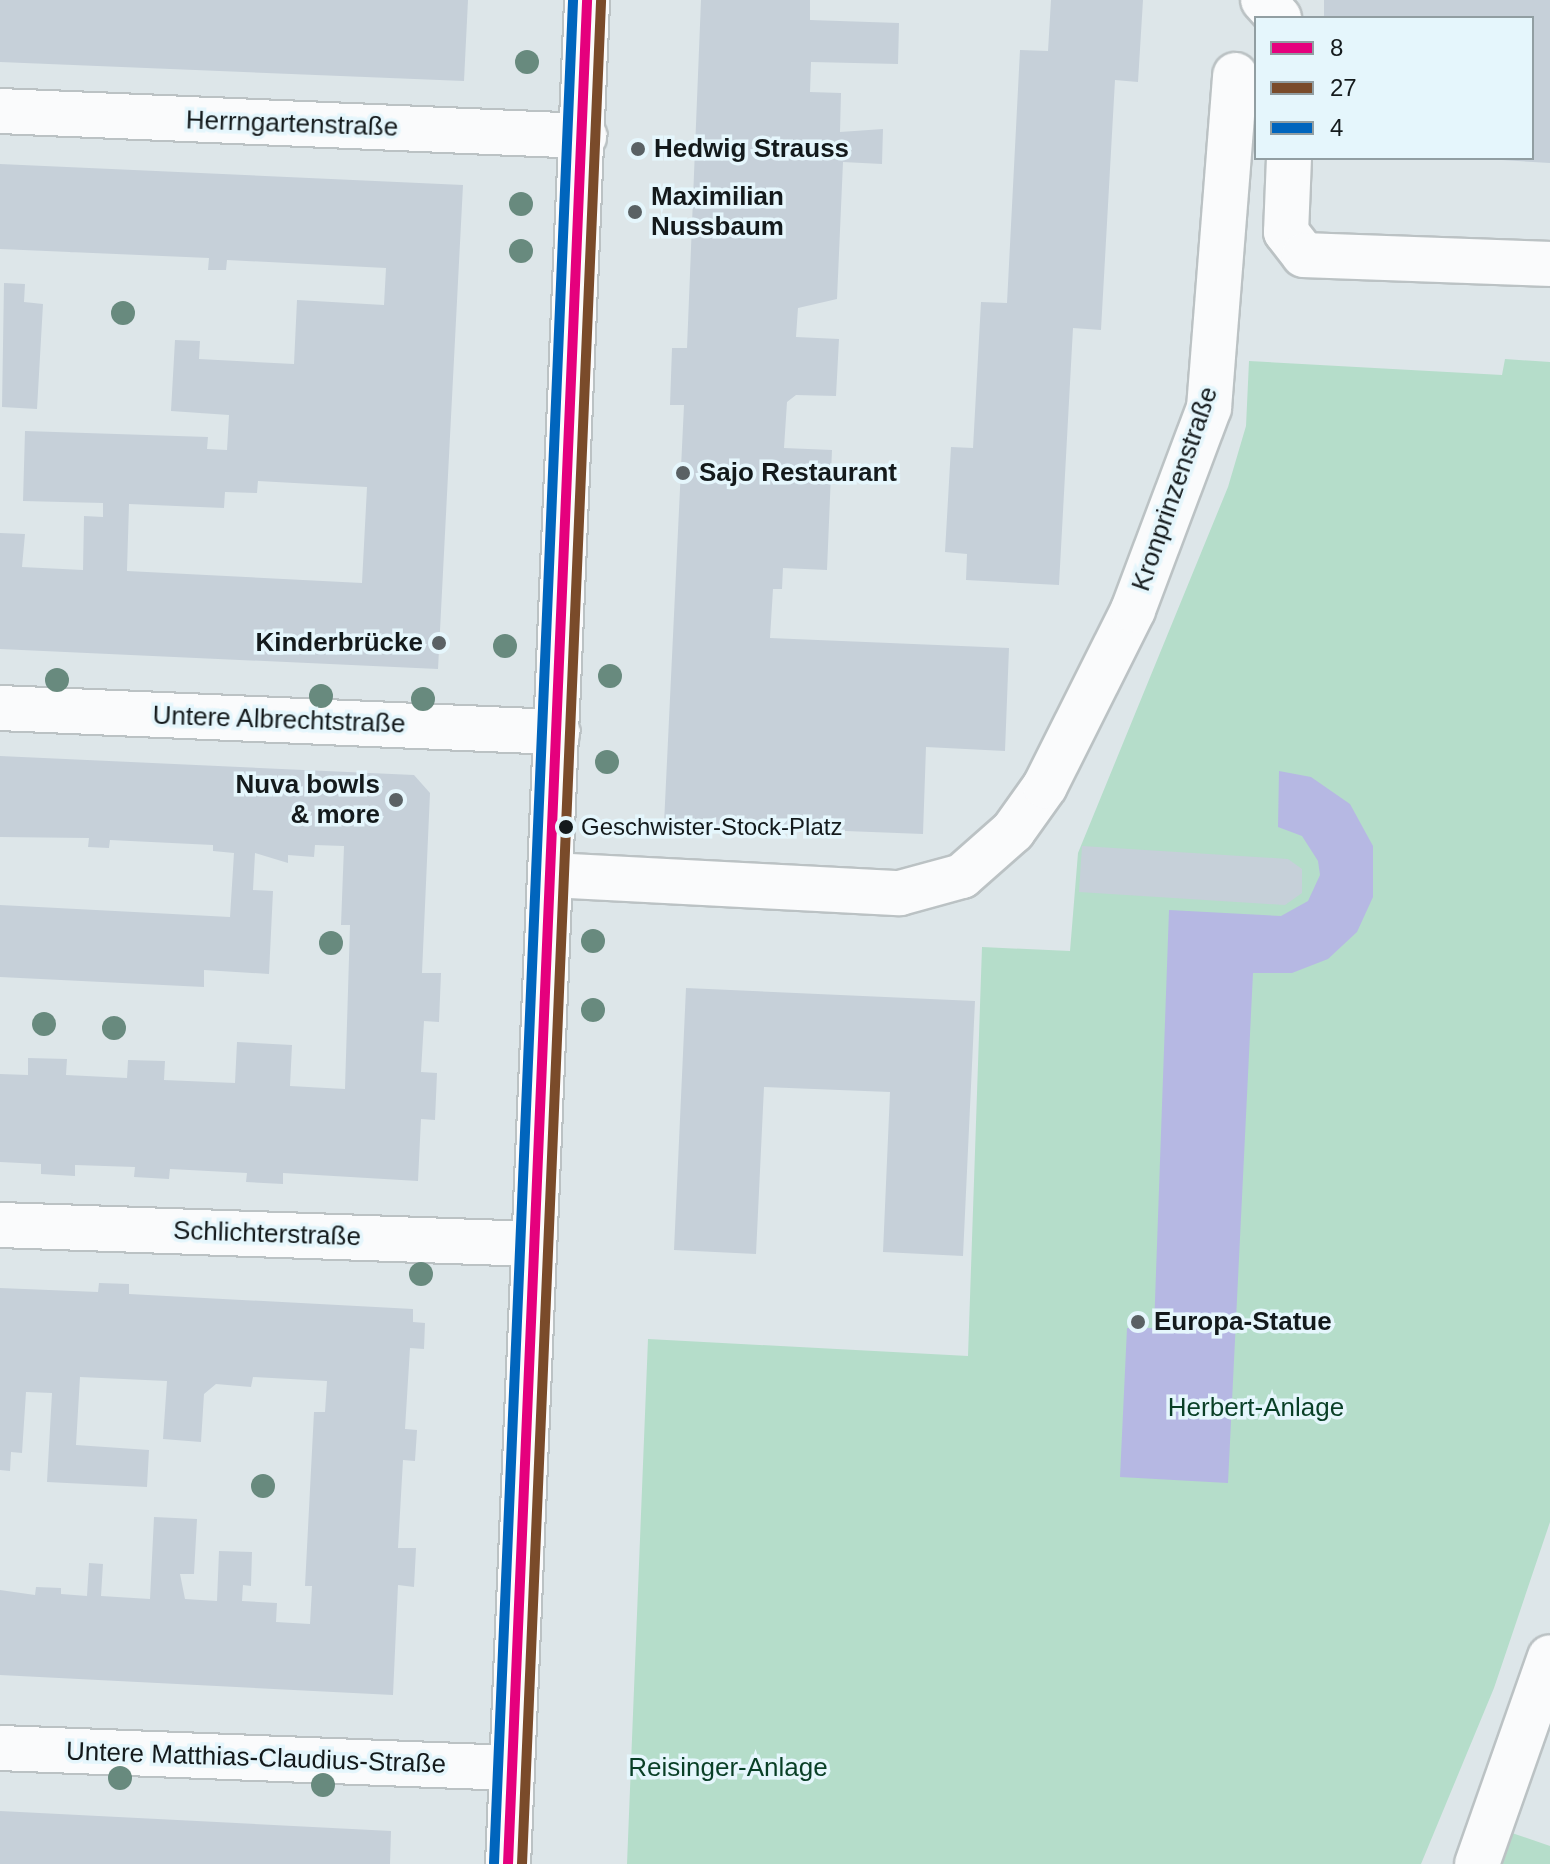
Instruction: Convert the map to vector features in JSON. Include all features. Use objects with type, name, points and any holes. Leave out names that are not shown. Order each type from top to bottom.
[{"type":"street","points":[[508,1864],[584,136],[587,0]]},
{"type":"street","points":[[1263,0],[1277,16]]},
{"type":"street","name":"Kronprinzenstraße","points":[[551,875],[900,893],[945,884],[984,861],[1045,786],[1107,665],[1163,539],[1209,408],[1235,75]]},
{"type":"street","name":"Herrngartenstraße","points":[[0,111],[584,136]]},
{"type":"street","points":[[1289,160],[1286,232],[1304,255],[1550,264]]},
{"type":"street","name":"Untere Albrechtstraße","points":[[0,708],[557,732]]},
{"type":"street","name":"Schlichterstraße","points":[[0,1225],[534,1244]]},
{"type":"street","points":[[1477,1864],[1550,1657]]},
{"type":"street","name":"Untere Matthias-Claudius-Straße","points":[[0,1748],[511,1768]]},
{"type":"green space","name":"Herbert-Anlage","points":[[1505,359],[1550,362],[1550,1522],[1494,1688],[1421,1864],[627,1864],[648,1339],[968,1356],[982,947],[1070,951],[1078,853],[1228,487],[1246,426],[1249,361],[1502,375]]},
{"type":"green space","points":[[1509,1832],[1550,1846],[1550,1864],[1496,1864]]},
{"type":"water","points":[[1279,771],[1311,777],[1350,804],[1373,846],[1373,897],[1357,932],[1328,959],[1292,973],[1253,973],[1228,1483],[1120,1477],[1127,1328],[1154,1328],[1169,910],[1281,916],[1308,901],[1320,875],[1318,861],[1302,836],[1278,827]]},
{"type":"building","points":[[0,0],[468,0],[464,81],[0,62]]},
{"type":"building","points":[[701,0],[810,0],[810,20],[899,23],[898,64],[811,62],[810,92],[841,93],[840,132],[883,129],[882,164],[843,162],[837,299],[798,308],[796,337],[839,339],[836,396],[796,395],[787,402],[784,448],[832,450],[827,570],[783,568],[782,589],[773,589],[770,638],[1009,648],[1005,751],[926,747],[923,834],[664,824],[684,405],[670,405],[672,348],[687,348]]},
{"type":"building","points":[[1051,0],[1143,0],[1138,82],[1115,80],[1101,330],[1073,328],[1059,585],[966,580],[967,554],[945,552],[951,447],[973,448],[981,302],[1007,303],[1020,50],[1048,51]]},
{"type":"building","points":[[1324,0],[1550,0],[1550,163],[1502,160],[1534,160],[1534,16],[1324,16]]},
{"type":"building","points":[[0,164],[463,185],[438,669],[0,649],[0,533],[25,534],[22,567],[83,570],[84,516],[103,517],[103,503],[23,501],[25,431],[208,437],[207,449],[227,450],[229,415],[171,411],[175,340],[200,341],[199,359],[294,364],[297,300],[384,305],[386,268],[227,260],[226,270],[208,270],[209,258],[0,249]],"holes":[[[258,481],[367,487],[362,583],[127,571],[129,504],[224,508],[225,492],[257,493]]]},
{"type":"building","points":[[4,283],[25,284],[24,302],[43,304],[37,409],[2,407]]},
{"type":"building","points":[[0,756],[414,775],[430,793],[422,973],[441,973],[439,1022],[424,1021],[421,1072],[437,1073],[435,1120],[421,1119],[418,1181],[283,1173],[283,1184],[246,1182],[247,1173],[170,1169],[169,1179],[134,1177],[135,1167],[75,1165],[75,1176],[41,1174],[41,1164],[0,1162],[0,1074],[28,1075],[28,1058],[67,1059],[66,1075],[127,1078],[128,1060],[165,1061],[164,1080],[235,1083],[237,1042],[292,1045],[290,1086],[345,1089],[350,925],[341,925],[344,846],[315,845],[314,857],[288,855],[288,863],[255,853],[253,890],[273,891],[269,974],[204,970],[204,987],[0,977],[0,905],[230,917],[234,853],[213,851],[213,845],[110,840],[109,848],[88,847],[89,838],[0,837]]},
{"type":"building","points":[[1082,846],[1288,859],[1302,869],[1302,893],[1285,905],[1079,892]]},
{"type":"building","points":[[686,988],[975,1001],[963,1256],[883,1252],[890,1092],[764,1087],[756,1254],[674,1250]]},
{"type":"building","points":[[99,1283],[129,1284],[129,1294],[413,1309],[413,1322],[425,1323],[424,1349],[410,1348],[405,1429],[417,1430],[415,1461],[403,1460],[398,1548],[416,1548],[414,1587],[398,1585],[393,1695],[0,1675],[0,1590],[35,1595],[36,1587],[61,1588],[61,1594],[87,1596],[89,1563],[103,1564],[101,1596],[150,1599],[154,1517],[197,1519],[194,1574],[180,1574],[185,1599],[217,1601],[219,1551],[252,1552],[251,1586],[243,1585],[242,1601],[277,1603],[276,1622],[310,1624],[312,1586],[305,1586],[314,1412],[325,1412],[327,1381],[253,1377],[251,1387],[216,1384],[204,1394],[201,1442],[163,1439],[167,1381],[80,1377],[76,1445],[149,1450],[147,1487],[47,1482],[52,1393],[26,1392],[22,1453],[11,1452],[10,1471],[0,1470],[0,1288],[98,1292]]},
{"type":"building","points":[[0,1811],[391,1831],[390,1864],[0,1864]]},
{"type":"transit line","name":"4","points":[[494,1863],[573,0]]},
{"type":"transit line","name":"8","points":[[508,1864],[587,0]]},
{"type":"transit line","name":"27","points":[[522,1864],[601,1]]},
{"type":"place","name":"Hedwig Strauss","points":[[638,149]]},
{"type":"place","name":"Maximilian Nussbaum","points":[[635,212]]},
{"type":"place","name":"Sajo Restaurant","points":[[683,473]]},
{"type":"place","name":"Kinderbrücke","points":[[439,643]]},
{"type":"place","name":"Nuva bowls & more","points":[[396,800]]},
{"type":"place","name":"Geschwister-Stock-Platz","points":[[566,827]]},
{"type":"place","name":"Europa-Statue","points":[[1138,1322]]},
{"type":"park label","name":"Reisinger-Anlage","points":[[728,1768]]}]
